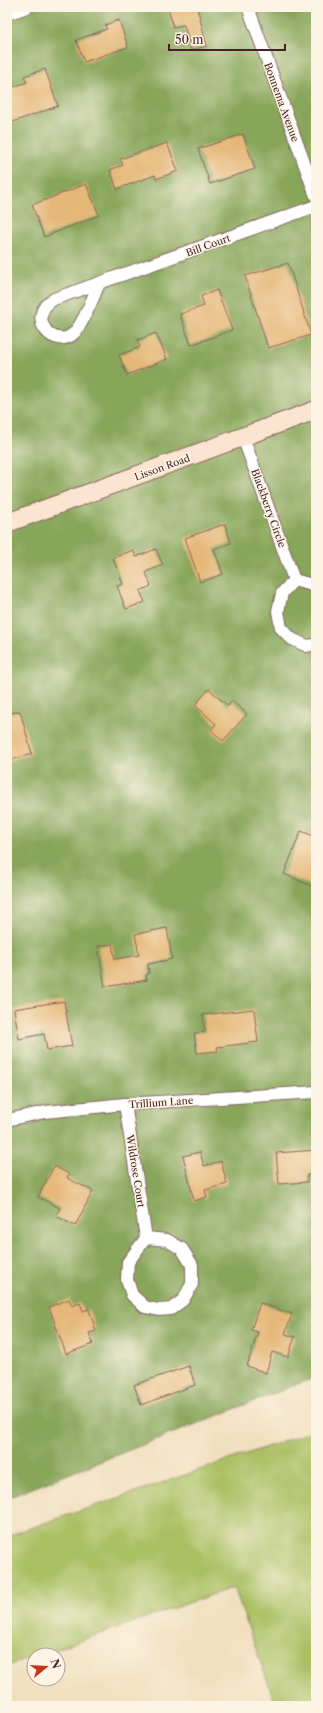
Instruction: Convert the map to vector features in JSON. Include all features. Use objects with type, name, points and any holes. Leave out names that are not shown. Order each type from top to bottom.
[{"type":"street","name":"Bonnema Avenue","points":[[248,7],[316,196]]},
{"type":"street","points":[[7,24],[16,11]]},
{"type":"street","name":"Bill Court","points":[[99,284],[75,332],[64,338],[51,336],[46,332],[43,326],[42,313],[48,302],[316,206]]},
{"type":"street","name":"Lisson Road","points":[[7,523],[316,410]]},
{"type":"street","name":"Blackberry Circle","points":[[243,437],[294,580]]},
{"type":"street","points":[[316,586],[294,580],[282,593],[278,611],[281,628],[292,639],[308,646],[316,644]]},
{"type":"street","name":"Trillium Lane","points":[[7,1120],[45,1112],[125,1104],[316,1092]]},
{"type":"street","name":"Wildrose Court","points":[[125,1104],[146,1238]]},
{"type":"street","points":[[146,1238],[168,1240],[182,1249],[192,1265],[192,1284],[183,1300],[171,1309],[159,1310],[146,1307],[132,1295],[127,1280],[128,1262],[146,1238]]},
{"type":"green space","points":[[7,7],[316,7],[316,1377],[7,1498]]},
{"type":"green space","points":[[316,1430],[316,1706],[276,1706],[234,1587],[62,1647],[26,1647],[26,1660],[7,1666],[7,1536]]},
{"type":"building","points":[[168,7],[197,7],[207,46],[191,50],[184,25],[173,27]]},
{"type":"building","points":[[119,20],[128,47],[84,62],[76,40],[107,29],[105,25]]},
{"type":"building","points":[[45,69],[58,106],[7,124],[7,98],[12,97],[10,88],[27,82],[24,76]]},
{"type":"building","points":[[243,134],[255,169],[210,184],[198,149]]},
{"type":"building","points":[[167,143],[178,171],[156,179],[155,175],[117,189],[110,170],[123,165],[120,159]]},
{"type":"building","points":[[86,184],[99,215],[44,237],[32,205]]},
{"type":"building","points":[[288,263],[311,335],[268,348],[245,276]]},
{"type":"building","points":[[217,290],[232,330],[191,345],[180,314],[204,306],[201,296]]},
{"type":"building","points":[[156,333],[167,359],[127,375],[119,355],[140,347],[137,340]]},
{"type":"building","points":[[225,524],[231,543],[214,549],[223,574],[200,582],[185,538]]},
{"type":"building","points":[[156,549],[163,565],[146,572],[151,586],[140,591],[145,602],[126,609],[117,586],[123,584],[113,558],[133,550],[136,557]]},
{"type":"building","points":[[209,689],[228,706],[232,701],[247,714],[223,741],[211,730],[216,724],[195,705]]},
{"type":"building","points":[[20,711],[32,754],[7,761],[7,714]]},
{"type":"building","points":[[301,831],[316,837],[316,888],[284,874]]},
{"type":"building","points":[[167,928],[172,959],[148,964],[149,974],[146,975],[147,980],[105,987],[98,946],[112,944],[115,959],[139,955],[135,934]]},
{"type":"building","points":[[64,1001],[72,1046],[47,1050],[44,1034],[19,1039],[14,1009]]},
{"type":"building","points":[[254,1009],[258,1042],[217,1047],[218,1051],[197,1053],[194,1033],[205,1032],[203,1015]]},
{"type":"building","points":[[316,1150],[316,1174],[307,1175],[307,1182],[279,1184],[276,1153]]},
{"type":"building","points":[[200,1152],[204,1166],[221,1161],[227,1184],[205,1190],[207,1197],[194,1201],[183,1156]]},
{"type":"building","points":[[54,1166],[69,1174],[67,1178],[93,1191],[75,1226],[56,1216],[60,1208],[38,1197]]},
{"type":"building","points":[[69,1299],[72,1306],[80,1303],[83,1311],[89,1309],[96,1331],[89,1333],[93,1344],[66,1354],[49,1307]]},
{"type":"building","points":[[260,1303],[292,1314],[285,1334],[295,1337],[288,1357],[272,1352],[266,1373],[247,1366],[258,1332],[251,1330]]},
{"type":"building","points":[[189,1366],[195,1385],[141,1405],[134,1385]]}]
